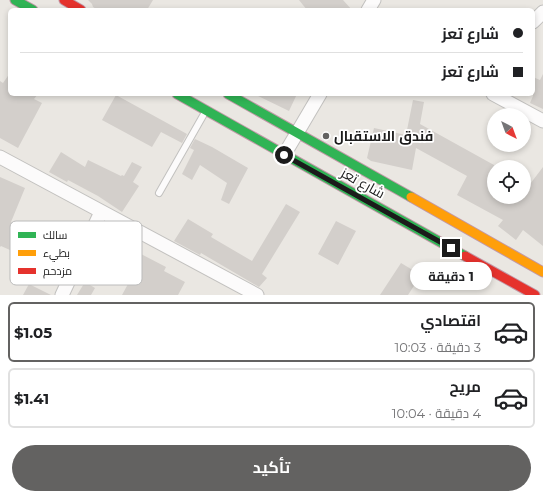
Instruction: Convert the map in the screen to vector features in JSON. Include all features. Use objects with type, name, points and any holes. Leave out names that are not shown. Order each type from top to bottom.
[{"type":"highway","points":[[16,0],[30,8]]},
{"type":"highway","points":[[64,0],[78,8]]},
{"type":"highway","name":"شارع تعز","points":[[180,96],[535,295]]},
{"type":"highway","name":"شارع تعز","points":[[232,96],[543,272]]},
{"type":"street","points":[[535,20],[543,12]]},
{"type":"street","points":[[284,155],[298,134],[319,96]]},
{"type":"street","points":[[497,96],[543,121]]},
{"type":"street","points":[[0,157],[118,221]]},
{"type":"street","points":[[97,221],[101,212]]},
{"type":"street","points":[[142,234],[257,295]]},
{"type":"street","points":[[62,295],[67,285]]},
{"type":"lane","points":[[159,193],[206,111]]},
{"type":"building","points":[[88,0],[153,0],[148,8],[95,8]]},
{"type":"building","points":[[299,0],[343,0],[350,8],[305,8]]},
{"type":"building","points":[[543,74],[543,109],[530,103],[533,96],[535,96],[535,78],[540,80]]},
{"type":"building","points":[[8,76],[8,96],[36,96],[34,99],[42,103],[18,148],[0,138],[0,81],[3,83]]},
{"type":"building","points":[[115,96],[118,96],[187,134],[182,143],[161,132],[152,147],[102,120]]},
{"type":"building","points":[[258,96],[296,96],[289,111]]},
{"type":"building","points":[[413,100],[424,102],[420,124],[487,161],[487,204],[531,204],[531,183],[543,167],[543,246],[523,230],[516,240],[498,226],[503,220],[457,195],[467,176],[416,148],[412,170],[371,161],[367,158],[374,128],[406,135]]},
{"type":"building","points":[[195,139],[248,168],[229,204],[221,200],[227,183],[200,165],[192,180],[182,174],[194,150],[190,148]]},
{"type":"building","points":[[61,152],[85,167],[88,160],[121,176],[124,176],[132,162],[142,167],[133,182],[139,186],[122,212],[98,196],[49,172]]},
{"type":"building","points":[[0,177],[25,188],[11,221],[10,221],[10,250],[1,246],[0,247]]},
{"type":"building","points":[[286,204],[300,212],[262,274],[267,278],[259,287],[201,253],[200,255],[174,241],[188,219],[213,234],[211,237],[252,261]]},
{"type":"building","points":[[336,221],[356,231],[338,265],[318,254]]},
{"type":"building","points":[[142,255],[166,267],[164,271],[185,282],[178,295],[122,295],[127,285],[142,285]]},
{"type":"building","points":[[401,263],[421,275],[408,295],[380,295]]},
{"type":"building","points":[[28,285],[31,285],[51,295],[23,295]]},
{"type":"building","points":[[83,285],[90,285],[95,288],[91,295],[77,295]]},
{"type":"traffic: fast","points":[[15,0],[29,8]]},
{"type":"traffic: fast","points":[[181,96],[465,256]]},
{"type":"traffic: fast","points":[[232,96],[411,197]]},
{"type":"traffic: slow","points":[[411,197],[543,272]]},
{"type":"traffic: jam","points":[[64,0],[78,8]]},
{"type":"traffic: jam","points":[[465,256],[535,295]]},
{"type":"place","name":"فندق الاستقبال","points":[[326,136]]},
{"type":"route","points":[[284,155],[451,248]]}]
